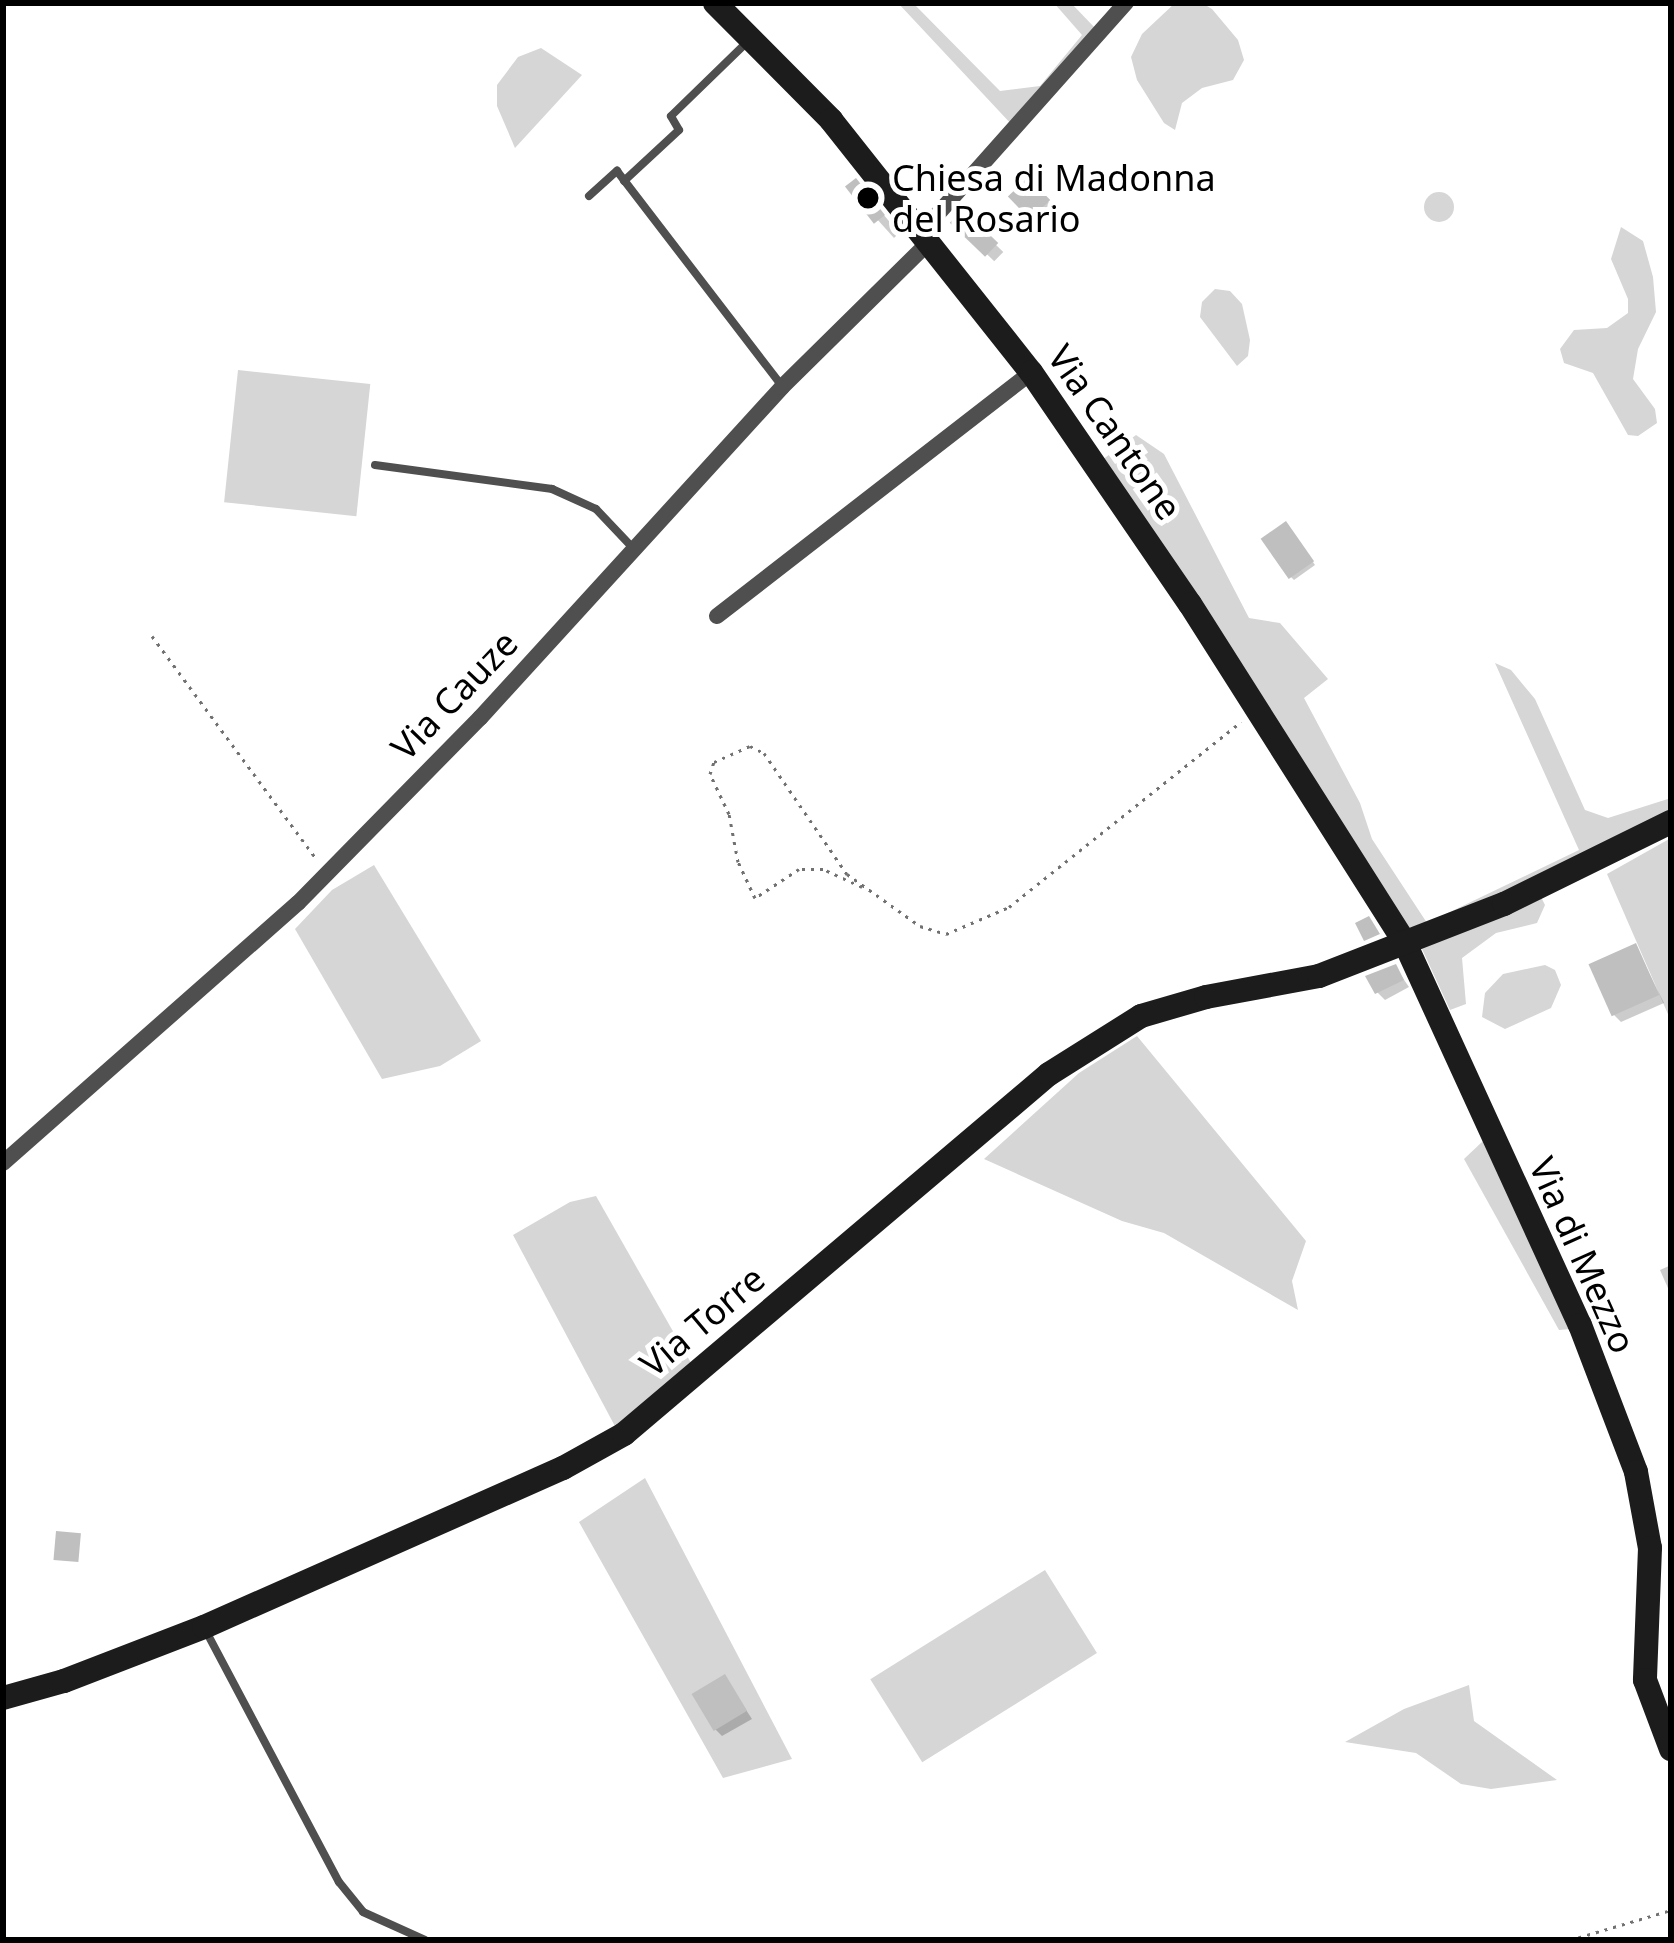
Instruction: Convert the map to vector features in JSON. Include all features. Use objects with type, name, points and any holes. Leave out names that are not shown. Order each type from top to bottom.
[{"type":"main road","name":"Via Cantone","points":[[715,3],[831,119],[922,240],[1031,372],[1256,708],[1404,941]]},
{"type":"main road","name":"Via Torre","points":[[3,1698],[64,1681],[204,1627],[562,1468],[624,1434],[1049,1075],[1141,1016],[1206,997],[1319,976],[1525,895],[1671,823]]},
{"type":"main road","name":"Via di Mezzo","points":[[1404,941],[1580,1325],[1636,1472],[1650,1548],[1645,1679],[1671,1749]]},
{"type":"street","name":"Via Cauze","points":[[3,1163],[245,952],[326,874],[922,240],[1126,3]]},
{"type":"street","points":[[717,616],[1031,372]]},
{"type":"lane","points":[[624,181],[679,130],[670,116],[750,39]]},
{"type":"lane","points":[[589,196],[617,172],[782,387]]},
{"type":"lane","points":[[375,465],[551,489],[596,509],[634,549]]},
{"type":"lane","points":[[204,1627],[339,1882],[363,1912],[425,1940]]},
{"type":"path","points":[[152,635],[326,874]]},
{"type":"path","points":[[862,887],[823,868],[800,869],[754,898],[738,862],[730,814],[710,774],[714,762],[750,746],[764,753],[847,874],[920,926],[946,934],[980,924],[1107,832],[1256,708]]},
{"type":"path","points":[[1570,1940],[1671,1910]]},
{"type":"shaded area","points":[[898,3],[913,3],[1000,91],[1040,86],[1082,35],[1054,3],[1071,3],[1096,29],[1013,126]]},
{"type":"shaded area","points":[[1175,3],[1202,3],[1212,9],[1238,40],[1244,60],[1233,80],[1202,88],[1182,103],[1175,130],[1164,123],[1137,80],[1131,57],[1142,34]]},
{"type":"shaded area","points":[[541,48],[582,75],[515,148],[497,106],[497,85],[518,57]]},
{"type":"shaded area","points":[[1439,192],[1450,196],[1454,207],[1450,218],[1439,222],[1428,218],[1424,207],[1428,196]]},
{"type":"shaded area","points":[[1621,227],[1643,241],[1656,312],[1638,349],[1633,379],[1655,409],[1657,423],[1638,436],[1628,435],[1593,373],[1564,363],[1560,349],[1574,330],[1607,328],[1628,313],[1628,299],[1611,259]]},
{"type":"shaded area","points":[[1215,289],[1230,291],[1242,304],[1250,340],[1248,356],[1237,366],[1200,317],[1202,302]]},
{"type":"shaded area","points":[[238,370],[370,384],[356,516],[224,502]]},
{"type":"shaded area","points":[[1136,435],[1164,454],[1249,618],[1280,623],[1328,679],[1304,698],[1360,803],[1372,839],[1427,923],[1579,850],[1495,663],[1511,670],[1535,699],[1585,810],[1608,818],[1671,798],[1671,815],[1583,861],[1428,924],[1409,928],[1102,460]]},
{"type":"shaded area","points":[[1671,838],[1671,1021],[1607,874]]},
{"type":"shaded area","points":[[374,865],[481,1041],[440,1066],[382,1079],[295,929],[332,890]]},
{"type":"shaded area","points":[[1539,893],[1545,905],[1537,923],[1496,933],[1462,958],[1466,1004],[1450,1010],[1417,938]]},
{"type":"shaded area","points":[[1545,965],[1555,970],[1561,985],[1551,1008],[1505,1029],[1482,1017],[1485,993],[1503,974]]},
{"type":"shaded area","points":[[1137,1036],[1306,1241],[1292,1281],[1298,1310],[1164,1233],[1122,1221],[984,1159],[1079,1073]]},
{"type":"shaded area","points":[[1483,1141],[1570,1329],[1559,1330],[1464,1159]]},
{"type":"shaded area","points":[[596,1196],[695,1370],[617,1430],[513,1235],[570,1202]]},
{"type":"shaded area","points":[[645,1478],[792,1759],[723,1778],[579,1522]]},
{"type":"shaded area","points":[[1045,1570],[1097,1653],[922,1762],[870,1679]]},
{"type":"shaded area","points":[[1469,1685],[1474,1721],[1557,1780],[1491,1789],[1461,1784],[1416,1753],[1345,1742],[1404,1709]]},
{"type":"building","points":[[1028,177],[1050,200],[1030,219],[1008,196]]},
{"type":"building","points":[[856,178],[885,215],[874,224],[845,187]]},
{"type":"building","points":[[963,209],[998,243],[985,257],[950,223]]},
{"type":"building","points":[[1286,521],[1314,561],[1289,579],[1261,539]]},
{"type":"building","points":[[1369,916],[1380,934],[1364,941],[1355,923]]},
{"type":"building","points":[[1636,943],[1659,995],[1612,1016],[1588,964]]},
{"type":"building","points":[[1396,964],[1404,980],[1375,994],[1365,976]]},
{"type":"building","points":[[56,1531],[81,1533],[78,1562],[53,1560]]},
{"type":"building","points":[[725,1674],[747,1711],[714,1731],[692,1694]]},
{"type":"place","name":"Chiesa di Madonna del Rosario","points":[[868,198]]}]
